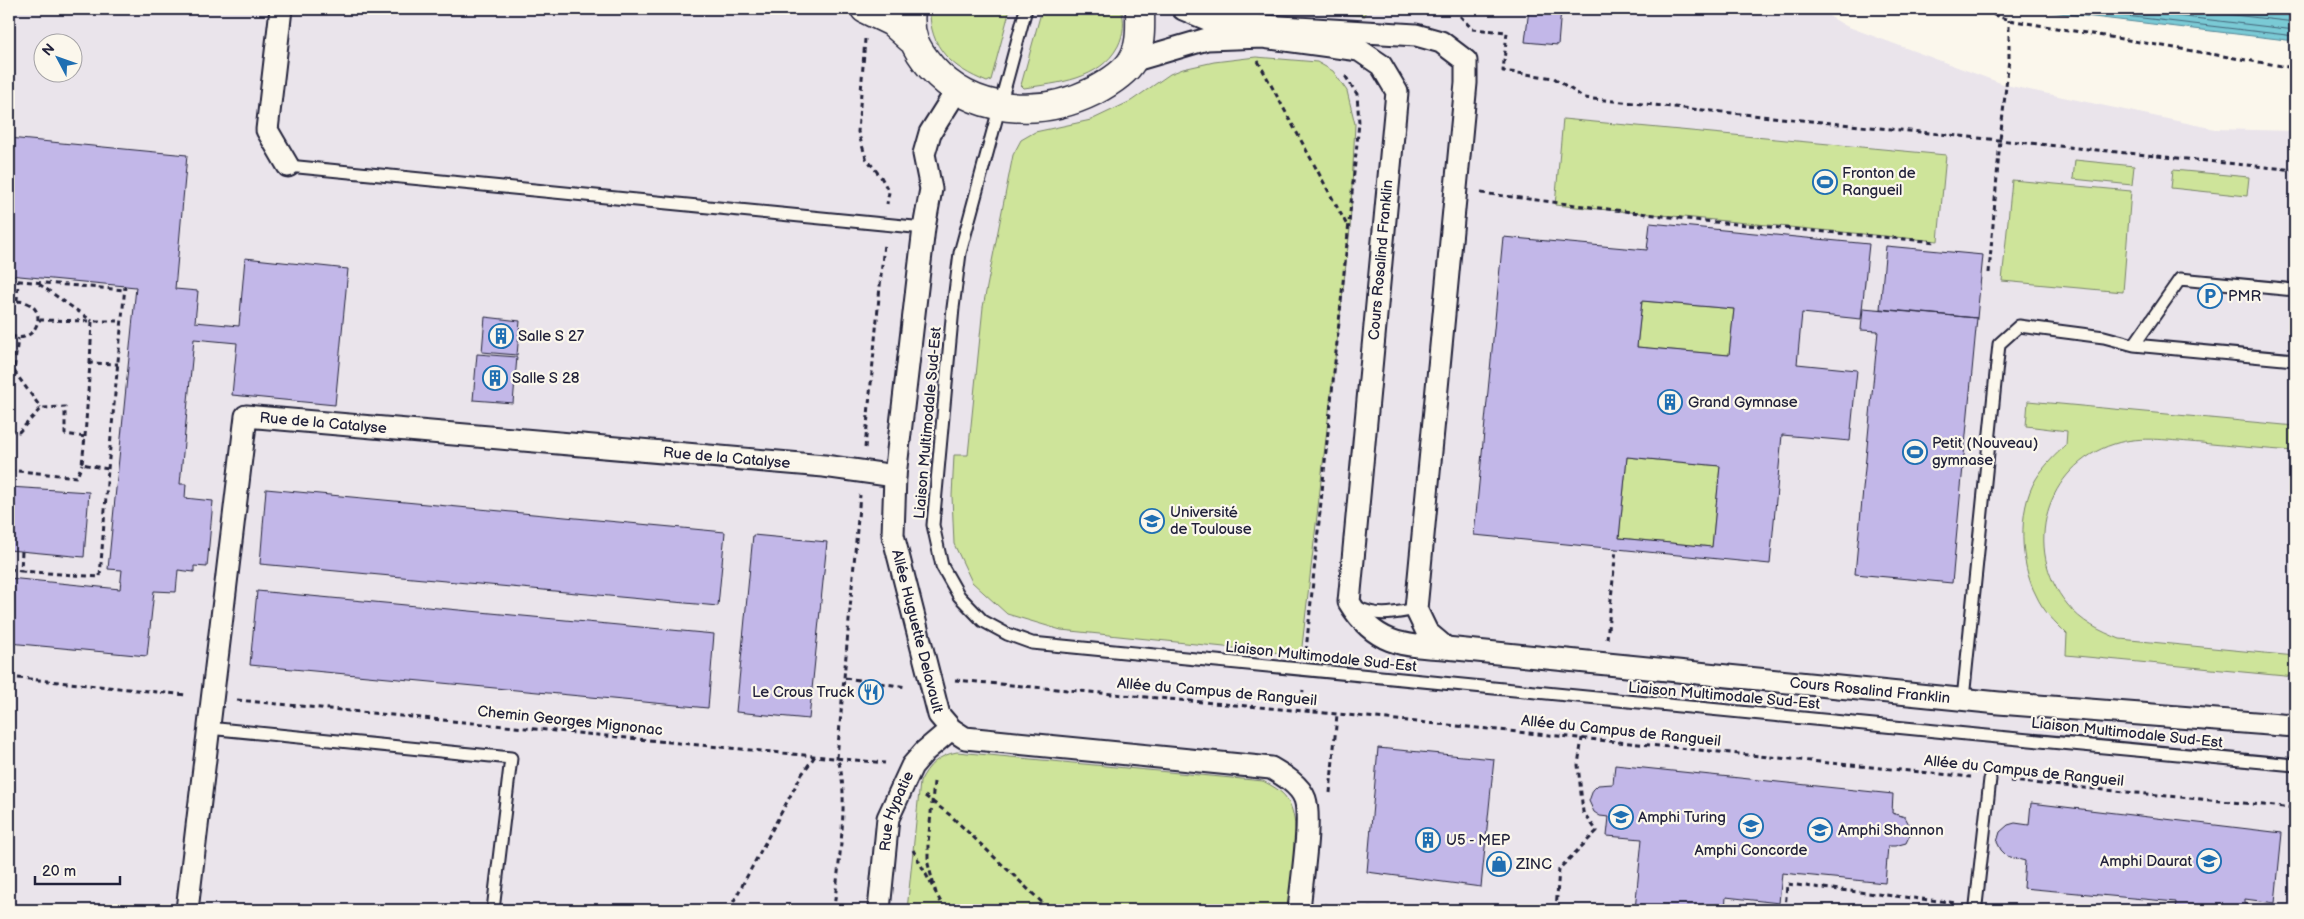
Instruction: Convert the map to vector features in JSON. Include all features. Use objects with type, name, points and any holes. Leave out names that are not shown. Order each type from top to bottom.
[{"type":"street","points":[[281,9],[267,130],[288,166]]},
{"type":"street","points":[[865,9],[892,22],[911,39],[938,74],[957,90],[984,103],[1028,108],[1044,107],[1079,98],[1108,83],[1132,61],[1141,34],[1140,9]]},
{"type":"street","points":[[911,9],[911,39]]},
{"type":"street","points":[[1183,9],[1207,19],[1248,25],[1416,35],[1441,42],[1466,61],[1466,83],[1416,609],[1427,632],[1446,648]]},
{"type":"street","name":"Cours Rosalind Franklin","points":[[1132,61],[1207,40],[1263,37],[1359,50],[1382,65],[1397,92],[1349,602],[1359,619],[1384,638],[1410,646],[1963,699],[2295,726]]},
{"type":"street","name":"Allée Huguette Delavault","points":[[957,90],[930,133],[924,154],[931,190],[924,228],[895,476],[892,535],[939,714],[951,729],[965,738],[1271,768],[1289,779],[1305,798],[1307,821],[1299,910]]},
{"type":"street","name":"Rue de la Catalyse","points":[[188,910],[208,728],[203,696],[246,416],[824,466],[895,476]]},
{"type":"street","name":"Rue Hypatie","points":[[879,910],[888,818],[912,766],[925,751],[951,729]]},
{"type":"lane","name":"Liaison Multimodale Sud-Est","points":[[1026,9],[960,254],[953,308],[933,525],[942,566],[959,596],[982,621],[1007,634],[1032,643],[1142,655],[1305,669],[1540,695],[2295,765]]},
{"type":"lane","points":[[288,166],[924,228]]},
{"type":"lane","points":[[2134,345],[2180,279],[2295,290]]},
{"type":"lane","points":[[1963,699],[1999,344],[2020,326],[2104,338],[2134,345],[2295,360]]},
{"type":"lane","points":[[1349,602],[1368,613],[1379,615],[1416,609]]},
{"type":"lane","points":[[208,728],[510,758],[493,910]]},
{"type":"lane","points":[[1976,905],[1990,779]]},
{"type":"path","points":[[1976,9],[2009,20],[2295,66]]},
{"type":"path","points":[[1988,273],[2009,59],[2009,20]]},
{"type":"path","points":[[1472,29],[1507,32],[1503,71],[1554,78],[1584,98],[2295,170]]},
{"type":"path","points":[[865,38],[858,132],[866,158],[881,177],[889,192],[887,204]]},
{"type":"path","points":[[1256,57],[1350,229]]},
{"type":"path","points":[[1306,654],[1350,229],[1359,123],[1357,94],[1340,68]]},
{"type":"path","points":[[1492,194],[1703,221],[1937,242]]},
{"type":"path","points":[[866,436],[884,242]]},
{"type":"path","points":[[9,280],[125,288],[100,577],[9,570]]},
{"type":"path","points":[[18,281],[18,301]]},
{"type":"path","points":[[37,283],[92,321]]},
{"type":"path","points":[[9,305],[18,301],[30,304],[38,314],[39,320],[29,336],[18,338],[9,334]]},
{"type":"path","points":[[39,320],[122,321]]},
{"type":"path","points":[[9,470],[77,477],[82,464],[85,437],[92,321]]},
{"type":"path","points":[[18,338],[14,371],[42,408]]},
{"type":"path","points":[[90,362],[118,364]]},
{"type":"path","points":[[9,371],[14,371]]},
{"type":"path","points":[[9,430],[19,432],[42,408],[65,407],[65,434],[85,437]]},
{"type":"path","points":[[82,464],[108,469]]},
{"type":"path","points":[[834,910],[842,828],[842,771],[837,758],[861,488]]},
{"type":"path","points":[[1607,644],[1616,549]]},
{"type":"path","points":[[21,571],[22,551]]},
{"type":"path","points":[[9,677],[203,696]]},
{"type":"path","points":[[845,678],[907,687]]},
{"type":"path","name":"Allée du Campus de Rangueil","points":[[954,680],[1337,714],[2295,808]]},
{"type":"path","name":"Chemin Georges Mignonac","points":[[236,700],[912,766]]},
{"type":"path","points":[[1556,910],[1560,870],[1597,831],[1583,812],[1578,765],[1582,738]]},
{"type":"path","points":[[728,910],[802,774],[815,756]]},
{"type":"path","points":[[934,781],[931,801],[928,864],[936,893]]},
{"type":"path","points":[[918,790],[950,815],[1050,910]]},
{"type":"path","points":[[912,850],[945,910]]},
{"type":"path","points":[[1785,910],[1787,884],[2027,910]]},
{"type":"path","points":[[1320,904],[1378,910]]},
{"type":"shaded area","name":"Université de Toulouse","points":[[9,9],[1817,9],[1846,26],[2006,85],[2215,129],[2295,131],[2295,910],[9,910]]},
{"type":"green space","points":[[930,9],[1010,9],[991,80],[987,82],[974,76],[953,63],[945,55],[938,46],[934,35]]},
{"type":"green space","points":[[1042,9],[1121,9],[1123,18],[1122,37],[1110,57],[1089,73],[1064,81],[1024,88],[1021,85]]},
{"type":"green space","points":[[1289,9],[1365,9],[1365,16]]},
{"type":"green space","points":[[1256,57],[1317,62],[1333,71],[1347,91],[1355,124],[1350,229],[1301,655],[1061,630],[1007,614],[972,582],[954,544],[952,496],[954,455],[968,455],[983,307],[1013,155],[1021,140],[1035,132],[1091,120],[1131,101],[1170,74],[1214,62]]},
{"type":"green space","name":"Fronton de Rangueil","points":[[1563,119],[1946,155],[1938,241],[1555,205]]},
{"type":"green space","points":[[2075,160],[2134,166],[2132,185],[2073,179]]},
{"type":"green space","points":[[2173,170],[2249,177],[2247,196],[2171,188]]},
{"type":"green space","points":[[2012,180],[2131,191],[2123,292],[2002,281]]},
{"type":"green space","points":[[1642,301],[1734,309],[1729,355],[1637,347]]},
{"type":"green space","points":[[2028,401],[2295,426],[2295,451],[2157,439],[2125,441],[2114,444],[2090,455],[2071,471],[2057,490],[2048,512],[2044,535],[2046,559],[2053,582],[2072,610],[2098,629],[2120,639],[2295,656],[2295,677],[2066,655],[2067,634],[2042,606],[2031,583],[2024,553],[2023,521],[2030,492],[2036,479],[2066,445],[2067,431],[2026,426]]},
{"type":"green space","points":[[1627,457],[1720,466],[1712,547],[1619,538]]},
{"type":"green space","points":[[957,752],[1263,781],[1285,796],[1292,810],[1295,823],[1295,853],[1289,910],[907,910],[920,782],[930,766],[939,758]]},
{"type":"water","points":[[2026,9],[2295,9],[2295,41]]},
{"type":"building","points":[[1529,9],[1561,9],[1558,45],[1525,42]]},
{"type":"building","points":[[9,138],[187,155],[175,289],[198,291],[195,322],[239,326],[245,258],[348,269],[335,405],[232,395],[237,343],[194,339],[180,484],[186,484],[185,498],[213,501],[207,567],[194,566],[194,572],[178,570],[176,592],[154,591],[147,656],[9,643],[9,578],[120,589],[122,570],[108,569],[136,287],[9,275]]},
{"type":"building","name":"Grand Gymnase","points":[[1650,223],[1869,244],[1861,319],[1802,313],[1797,364],[1857,370],[1850,441],[1782,435],[1770,564],[1474,535],[1503,237],[1647,250]],"holes":[[[1642,301],[1734,309],[1729,355],[1637,347]],[[1627,457],[1720,466],[1712,547],[1619,538]]]},
{"type":"building","points":[[1886,246],[1983,255],[1977,318],[1880,309]]},
{"type":"building","name":"Petit (Nouveau) gymnase","points":[[1863,308],[1977,318],[1952,583],[1855,574],[1878,331],[1861,330]]},
{"type":"building","name":"Salle S 27","points":[[485,317],[520,321],[517,355],[482,352]]},
{"type":"building","name":"Salle S 28","points":[[477,354],[517,357],[513,403],[473,400]]},
{"type":"building","points":[[9,487],[89,492],[84,557],[9,550]]},
{"type":"building","points":[[266,489],[725,532],[718,606],[260,564]]},
{"type":"building","points":[[753,535],[827,542],[809,719],[736,712]]},
{"type":"building","points":[[257,591],[714,634],[708,708],[250,665]]},
{"type":"building","name":"U5 - MEP","points":[[1378,748],[1494,759],[1481,887],[1367,872]]},
{"type":"building","points":[[1615,765],[1893,794],[1892,813],[1905,817],[1912,830],[1906,843],[1888,846],[1885,883],[1782,873],[1779,903],[1726,897],[1725,910],[1635,910],[1642,839],[1607,836],[1609,817],[1600,816],[1594,812],[1589,801],[1593,790],[1598,785],[1613,784]]},
{"type":"building","points":[[2031,803],[2282,833],[2275,903],[2245,899],[2245,903],[2257,910],[2175,910],[2176,902],[2023,888],[2025,861],[2007,856],[1997,842],[2000,832],[2008,825],[2015,823],[2029,825]]},
{"type":"building","points":[[2119,905],[2172,910],[2118,910]]},
{"type":"place","name":"Fronton de Rangueil","points":[[1825,182]]},
{"type":"place","name":"PMR","points":[[2210,296]]},
{"type":"place","name":"Salle S 27","points":[[501,336]]},
{"type":"place","name":"Salle S 28","points":[[495,378]]},
{"type":"place","name":"Grand Gymnase","points":[[1670,402]]},
{"type":"place","name":"Petit (Nouveau) gymnase","points":[[1915,452]]},
{"type":"place","name":"Université de Toulouse","points":[[1152,521]]},
{"type":"place","name":"Le Crous Truck","points":[[871,692]]},
{"type":"place","name":"Amphi Turing","points":[[1621,817]]},
{"type":"place","name":"Amphi Concorde","points":[[1751,826]]},
{"type":"place","name":"Amphi Shannon","points":[[1820,830]]},
{"type":"place","name":"U5 - MEP","points":[[1428,840]]},
{"type":"place","name":"Amphi Daurat","points":[[2209,861]]},
{"type":"place","name":"ZINC","points":[[1499,864]]}]
